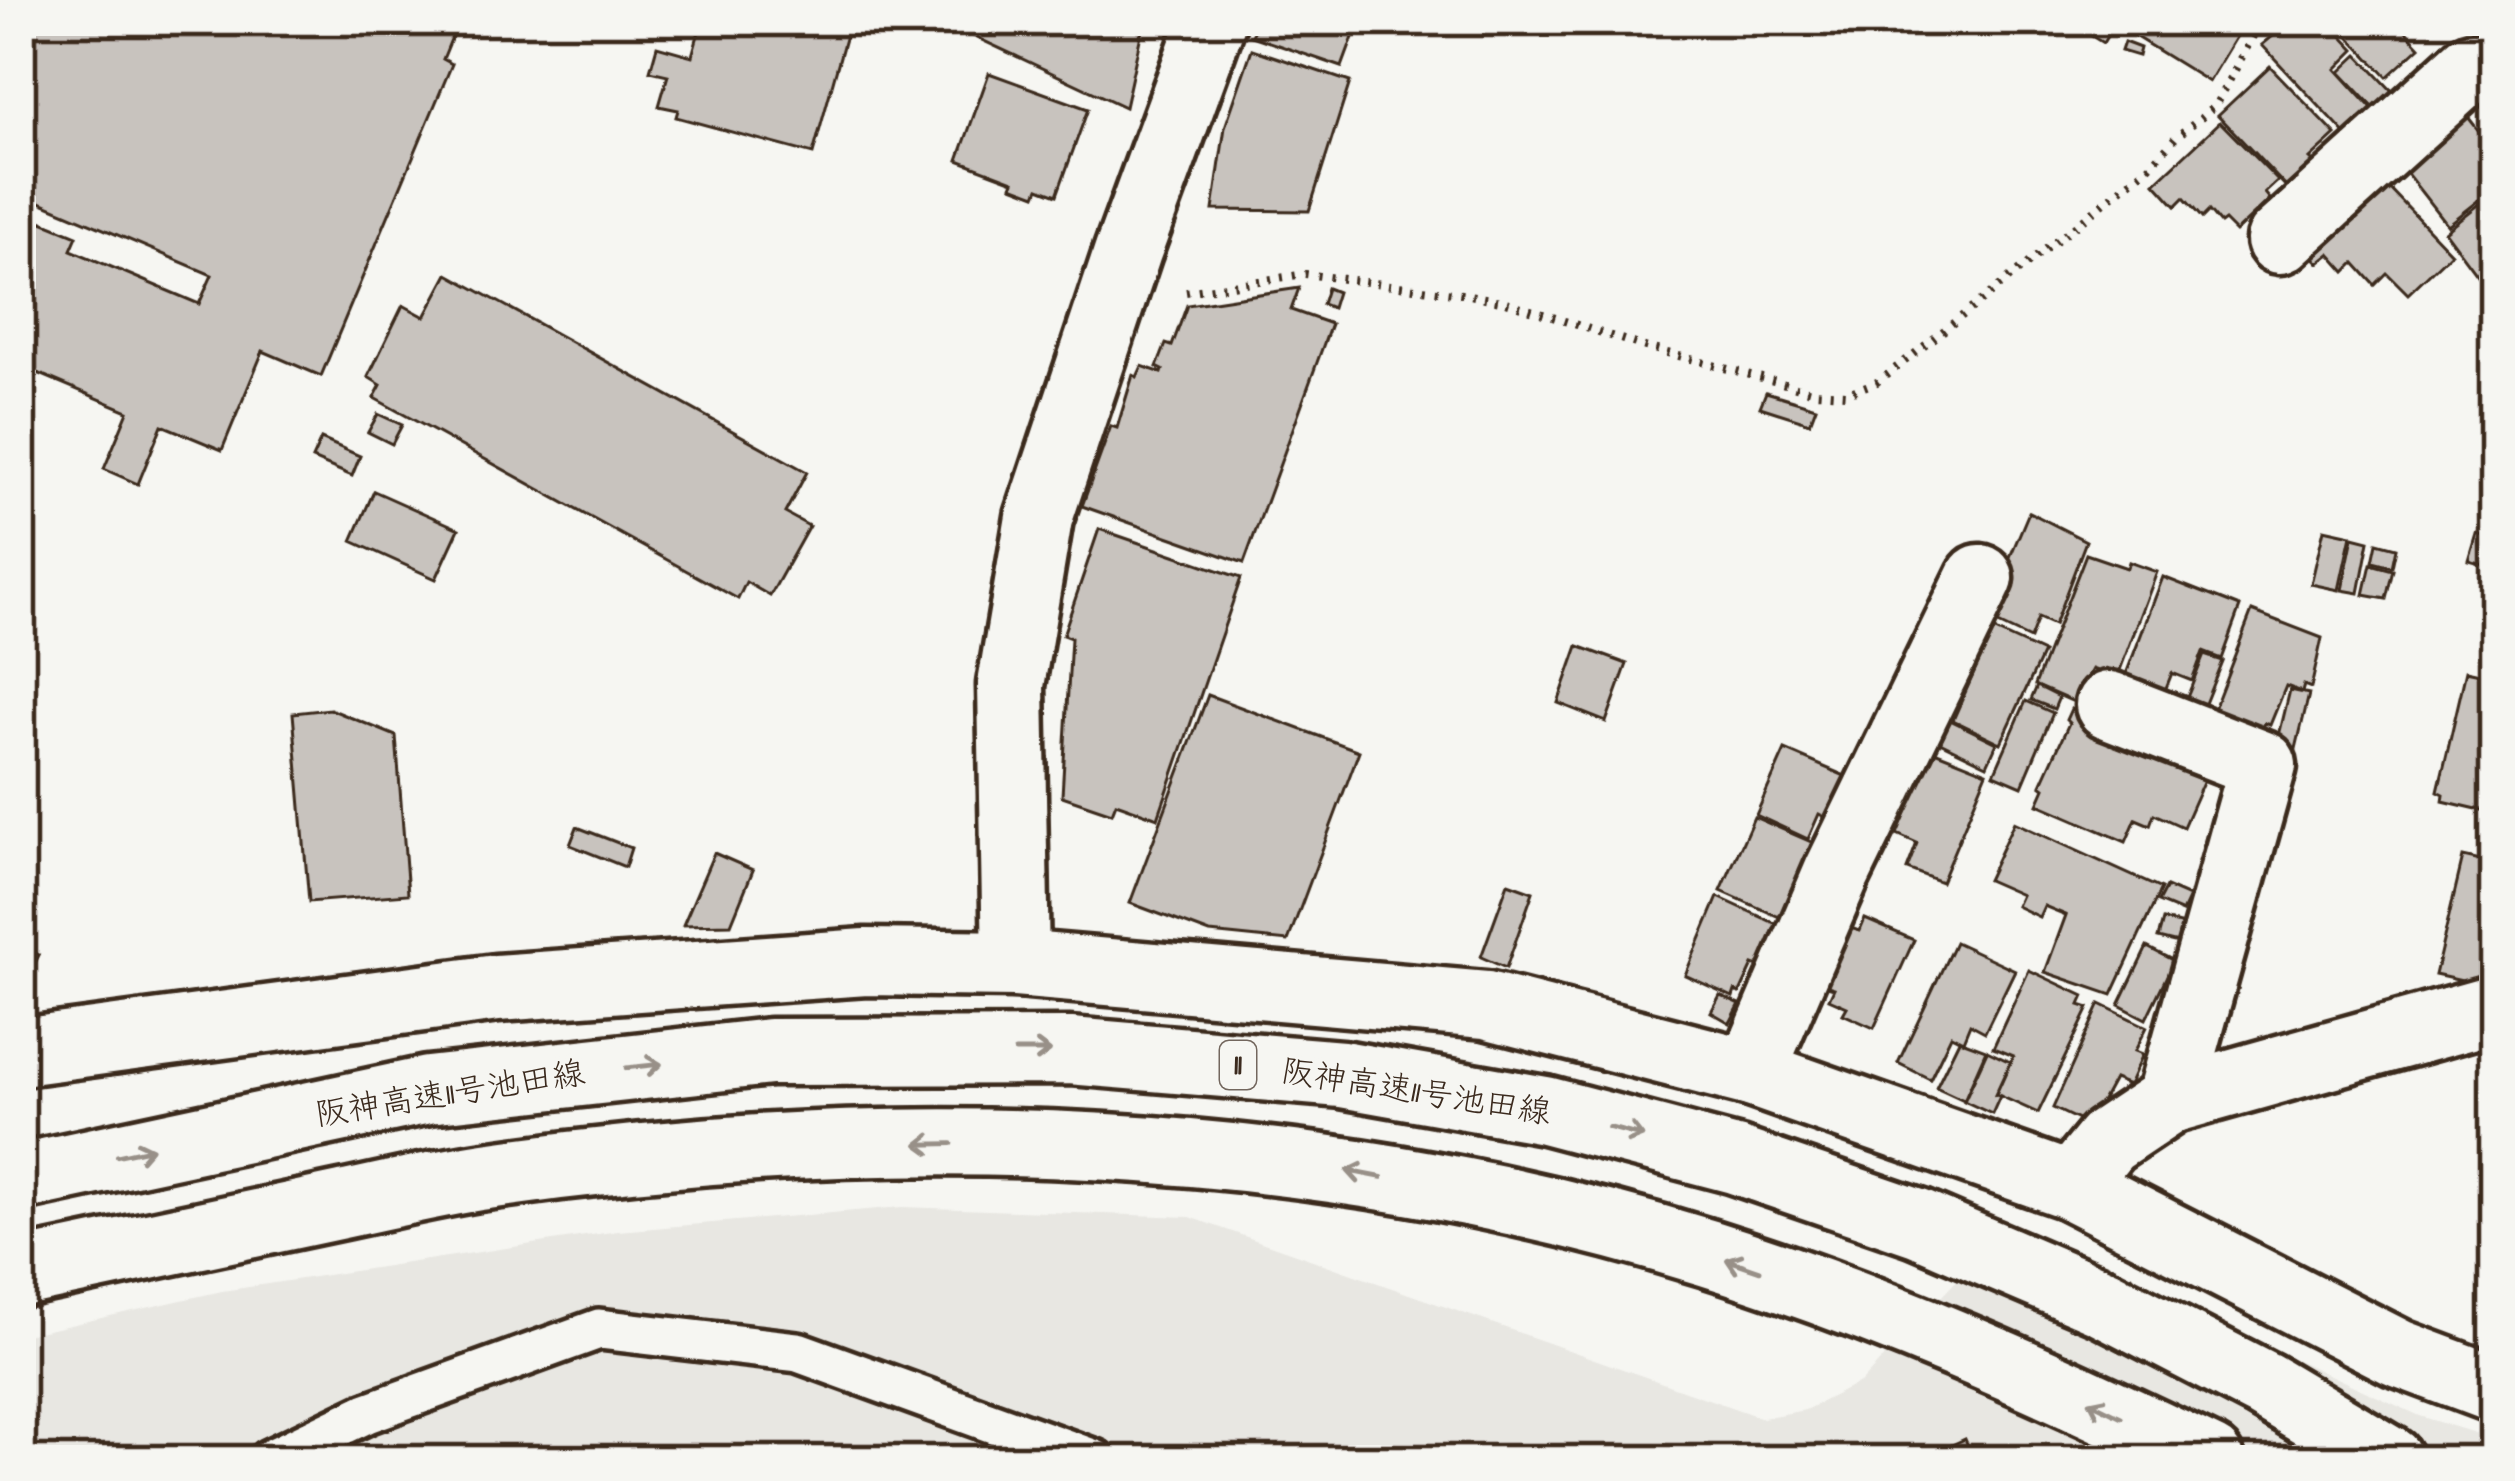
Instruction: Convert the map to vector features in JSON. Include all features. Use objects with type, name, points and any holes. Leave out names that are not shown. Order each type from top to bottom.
[{"type":"main road","points":[[1016,964],[1011,685],[1039,518],[1212,21]]},
{"type":"main road","points":[[2280,240],[2468,59]]},
{"type":"main road","points":[[1751,1072],[1837,873],[1980,578]]},
{"type":"main road","points":[[2109,705],[2263,765],[2170,1100]]},
{"type":"main road","points":[[21,1052],[497,988],[866,962],[1016,964],[1486,1005],[1751,1072],[2071,1186],[2398,1353],[2494,1389]]},
{"type":"main road","points":[[2071,1186],[2107,1142],[2170,1100],[2494,1009]]},
{"type":"main road","name":"阪神高速11号池田線","points":[[21,1177],[428,1090],[770,1052],[1070,1051],[1342,1074],[1545,1110],[1735,1160],[1918,1223],[2103,1302],[2264,1385],[2390,1460]]},
{"type":"main road","points":[[21,1274],[484,1176],[778,1146],[1054,1142],[1328,1168],[1526,1205],[1707,1253],[2062,1388],[2210,1460]]},
{"type":"lane","points":[[269,1460],[367,1413],[599,1330],[798,1352],[1095,1460]]},
{"type":"path","points":[[1108,309],[1305,274],[1370,279],[1506,302],[1645,347],[1814,392],[1844,394],[1876,382],[1913,355],[2150,166],[2175,137],[2217,104],[2261,21]]},
{"type":"shaded area","points":[[902,1207],[1190,1217],[1762,1418],[1805,1410],[1861,1382],[2006,1228],[2420,1416],[2494,1439],[2494,1460],[21,1460],[21,1336],[222,1291],[618,1231]]},
{"type":"building","points":[[21,21],[428,21],[454,32],[443,59],[452,64],[321,376],[263,351],[222,450],[162,425],[138,484],[104,469],[128,411],[21,366],[21,213],[77,236],[71,250],[199,304],[212,275],[21,194]]},
{"type":"building","points":[[702,21],[816,21],[856,27],[854,33],[847,31],[813,154],[676,117],[678,110],[659,106],[668,75],[650,71],[657,46],[692,56]]},
{"type":"building","points":[[969,21],[1144,21],[1125,107],[967,33]]},
{"type":"building","points":[[1258,21],[1359,21],[1342,67],[1252,36]]},
{"type":"building","points":[[2081,21],[2116,21],[2103,43],[2077,27]]},
{"type":"building","points":[[2147,21],[2246,21],[2209,82],[2136,37]]},
{"type":"building","points":[[2280,21],[2328,21],[2355,50],[2336,69],[2376,113],[2349,138],[2262,45],[2285,26]]},
{"type":"building","points":[[2334,21],[2396,21],[2420,47],[2387,77]]},
{"type":"building","points":[[2124,42],[2140,48],[2138,56],[2121,51]]},
{"type":"building","points":[[1252,49],[1350,82],[1309,211],[1213,210],[1225,127]]},
{"type":"building","points":[[2358,55],[2395,94],[2377,111],[2340,72]]},
{"type":"building","points":[[2270,66],[2336,135],[2310,159],[2319,167],[2292,193],[2218,115]]},
{"type":"building","points":[[989,73],[1088,109],[1057,195],[1039,188],[1036,195],[1012,186],[1014,181],[958,160]]},
{"type":"building","points":[[2468,117],[2494,150],[2494,188],[2447,225],[2401,166]]},
{"type":"building","points":[[2220,122],[2278,181],[2265,193],[2270,199],[2235,232],[2209,211],[2202,218],[2184,198],[2176,206],[2155,183]]},
{"type":"building","points":[[2384,183],[2451,253],[2408,294],[2387,273],[2375,285],[2355,263],[2346,272],[2330,254],[2319,263],[2310,253]]},
{"type":"building","points":[[2494,192],[2494,290],[2490,293],[2444,231]]},
{"type":"building","points":[[448,274],[807,472],[785,513],[809,526],[770,596],[746,582],[738,599],[374,398],[381,385],[368,377],[403,305],[425,317]]},
{"type":"building","points":[[1299,288],[1291,310],[1331,324],[1244,563],[1082,506],[1111,426],[1117,428],[1133,375],[1137,377],[1142,366],[1162,373],[1157,367],[1166,344],[1172,346],[1187,305]]},
{"type":"building","points":[[1327,288],[1337,292],[1332,308],[1322,304]]},
{"type":"building","points":[[1766,392],[1816,407],[1810,423],[1760,407]]},
{"type":"building","points":[[378,414],[402,425],[392,444],[368,432]]},
{"type":"building","points":[[321,439],[360,456],[352,476],[312,459]]},
{"type":"building","points":[[374,491],[459,529],[436,579],[352,541]]},
{"type":"building","points":[[2029,512],[2086,541],[2054,625],[2038,618],[2030,639],[1992,621],[2002,576]]},
{"type":"building","points":[[1099,529],[1241,578],[1158,818],[1116,803],[1112,813],[1062,796],[1071,638],[1063,635]]},
{"type":"building","points":[[2324,529],[2351,535],[2339,590],[2311,584]]},
{"type":"building","points":[[2476,533],[2494,538],[2494,567],[2468,560]]},
{"type":"building","points":[[2353,537],[2369,541],[2359,593],[2342,590]]},
{"type":"building","points":[[2377,543],[2396,548],[2392,567],[2373,562]]},
{"type":"building","points":[[2086,554],[2157,572],[2117,678],[2092,669],[2087,678],[2101,685],[2090,709],[2035,685]]},
{"type":"building","points":[[2371,564],[2393,570],[2386,599],[2364,595]]},
{"type":"building","points":[[2163,577],[2240,607],[2221,659],[2203,652],[2192,681],[2172,673],[2164,693],[2125,677]]},
{"type":"building","points":[[2252,611],[2322,638],[2311,688],[2304,685],[2302,692],[2286,686],[2270,725],[2265,723],[2261,732],[2212,714]]},
{"type":"building","points":[[1993,630],[2043,653],[2001,743],[1953,720]]},
{"type":"building","points":[[1578,646],[1627,664],[1606,722],[1558,703]]},
{"type":"building","points":[[2204,655],[2222,661],[2204,706],[2186,700]]},
{"type":"building","points":[[2466,671],[2494,677],[2494,813],[2443,801],[2444,794],[2438,791]]},
{"type":"building","points":[[2037,686],[2059,697],[2054,709],[2031,700]]},
{"type":"building","points":[[2290,690],[2309,694],[2296,749],[2277,744]]},
{"type":"building","points":[[1208,695],[1359,751],[1288,941],[1210,933],[1130,903]]},
{"type":"building","points":[[2026,701],[2053,713],[2022,786],[1994,774]]},
{"type":"building","points":[[330,709],[396,736],[408,894],[309,902],[293,713]]},
{"type":"building","points":[[2071,709],[2187,760],[2206,775],[2183,827],[2154,814],[2150,825],[2136,819],[2126,842],[2038,804]]},
{"type":"building","points":[[1950,720],[1997,743],[1987,765],[1940,742]]},
{"type":"building","points":[[1785,750],[1852,779],[1827,818],[1819,814],[1808,839],[1756,815]]},
{"type":"building","points":[[1932,750],[1987,772],[1941,882],[1907,869],[1917,843],[1897,834]]},
{"type":"building","points":[[1754,817],[1818,845],[1784,919],[1721,891]]},
{"type":"building","points":[[2014,822],[2161,889],[2112,995],[2045,972],[2066,915],[2044,906],[2039,917],[2016,906],[2021,895],[1987,880]]},
{"type":"building","points":[[577,827],[631,848],[625,867],[570,845]]},
{"type":"building","points":[[714,853],[753,870],[731,924],[683,925]]},
{"type":"building","points":[[2463,857],[2494,864],[2494,988],[2435,975]]},
{"type":"building","points":[[1508,883],[1533,892],[1506,968],[1481,957]]},
{"type":"building","points":[[2166,887],[2189,897],[2182,912],[2158,902]]},
{"type":"building","points":[[1718,897],[1785,928],[1761,968],[1753,965],[1740,993],[1735,991],[1733,997],[1685,975]]},
{"type":"building","points":[[1865,919],[1914,940],[1874,1028],[1843,1014],[1847,1007],[1829,999],[1834,988],[1824,985],[1850,928],[1860,931]]},
{"type":"building","points":[[2163,920],[2184,925],[2178,943],[2158,938]]},
{"type":"building","points":[[1955,942],[2015,970],[1985,1032],[1970,1024],[1963,1041],[1951,1035],[1930,1079],[1898,1063]]},
{"type":"building","points":[[21,946],[39,955],[21,991]]},
{"type":"building","points":[[2147,947],[2174,961],[2146,1019],[2119,1005]]},
{"type":"building","points":[[2029,970],[2084,996],[2080,1005],[2089,1008],[2038,1113],[1996,1094],[2013,1056],[1993,1048]]},
{"type":"building","points":[[1720,995],[1740,1004],[1730,1023],[1711,1012]]},
{"type":"building","points":[[2100,1004],[2147,1027],[2135,1051],[2143,1054],[2129,1085],[2114,1079],[2089,1125],[2053,1108]]},
{"type":"building","points":[[1959,1040],[1986,1050],[1964,1100],[1936,1087]]},
{"type":"building","points":[[1987,1051],[2010,1062],[1992,1114],[1964,1101]]},
{"type":"building","points":[[1965,1439],[1974,1460],[1959,1460],[1952,1445]]}]
